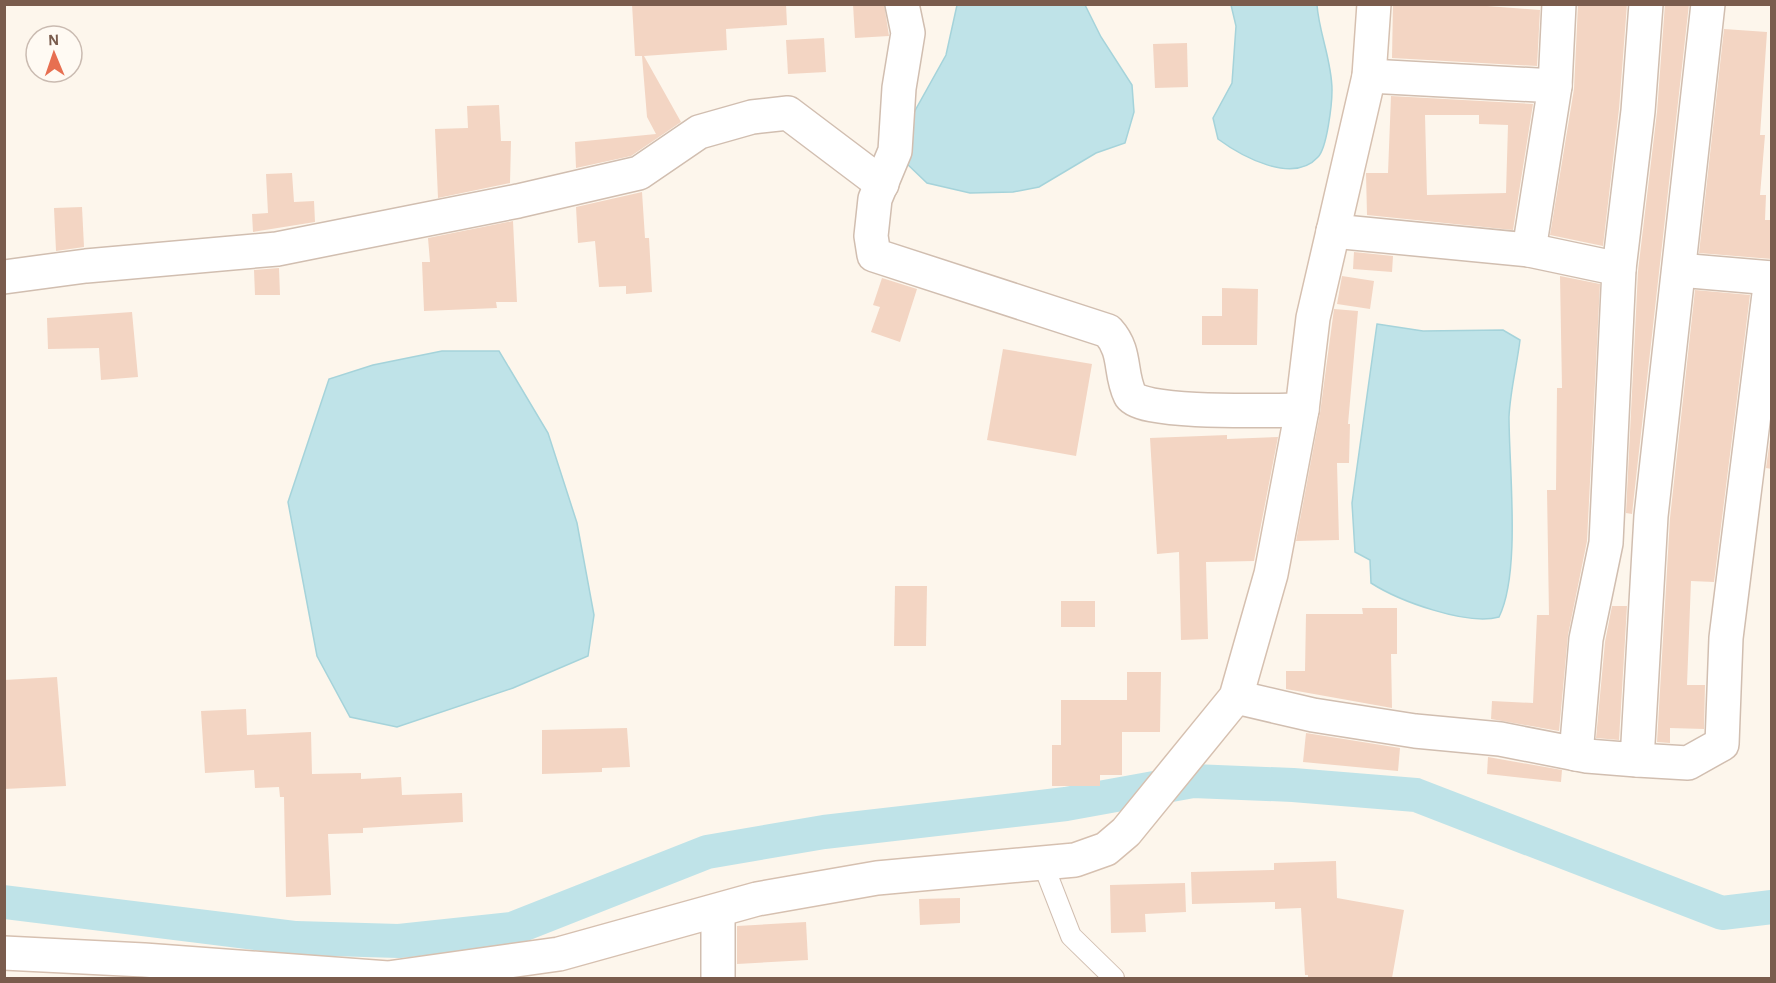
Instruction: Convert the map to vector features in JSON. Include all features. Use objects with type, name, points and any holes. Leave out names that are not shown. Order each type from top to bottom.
[{"type":"street","points":[[902,4],[908,33],[899,88],[895,152],[875,199],[871,236],[874,255],[1108,331],[1118,342],[1130,397],[1139,404],[1200,410],[1302,410]]},
{"type":"street","points":[[4,953],[144,960],[388,978],[559,954],[718,911],[757,898],[876,878],[1075,860],[1106,849],[1135,821],[1232,703],[1271,574],[1302,410],[1313,318],[1369,76],[1374,4]]},
{"type":"street","points":[[1529,250],[1555,86],[1559,4]]},
{"type":"street","points":[[1576,754],[1586,639],[1606,543],[1619,269],[1638,111],[1646,4]]},
{"type":"street","points":[[1637,760],[1651,516],[1708,4]]},
{"type":"street","points":[[1369,76],[1555,86]]},
{"type":"street","points":[[4,277],[86,266],[277,249],[518,201],[639,173],[699,132],[752,117],[788,113],[882,184]]},
{"type":"street","points":[[1333,231],[1529,250],[1619,269]]},
{"type":"street","points":[[1232,703],[1415,731],[1500,740],[1576,754],[1637,760],[1688,763],[1722,744],[1726,638],[1771,278],[1679,270]]},
{"type":"street","points":[[718,911],[718,978]]},
{"type":"lane","points":[[1043,864],[1071,936],[1114,978]]},
{"type":"water","points":[[957,5],[1085,5],[1101,37],[1132,85],[1134,112],[1125,143],[1096,153],[1039,187],[1013,192],[970,193],[927,183],[905,162],[902,134],[946,55]]},
{"type":"water","points":[[1231,5],[1317,5],[1330,68],[1332,97],[1324,145],[1318,157],[1307,165],[1281,168],[1267,165],[1253,160],[1218,139],[1213,118],[1232,83],[1236,26]]},
{"type":"water","points":[[1377,324],[1423,331],[1503,330],[1520,340],[1509,417],[1512,548],[1506,598],[1499,617],[1485,619],[1452,615],[1398,597],[1371,583],[1370,560],[1355,552],[1352,503]]},
{"type":"water","points":[[442,351],[499,351],[548,433],[577,523],[594,615],[588,656],[513,688],[397,727],[350,717],[317,656],[288,502],[329,379],[373,365]]},
{"type":"building","points":[[632,4],[786,4],[787,25],[726,29],[727,50],[644,56],[681,122],[631,156],[576,168],[575,142],[656,134],[647,117],[642,56],[635,56]]},
{"type":"building","points":[[853,4],[884,4],[889,36],[855,38]]},
{"type":"building","points":[[1393,4],[1461,4],[1540,10],[1537,66],[1392,58]]},
{"type":"building","points":[[1578,4],[1627,4],[1619,109],[1603,246],[1550,235],[1574,89]]},
{"type":"building","points":[[1665,4],[1689,4],[1632,514],[1626,513],[1638,271],[1657,112]]},
{"type":"building","points":[[1724,29],[1767,32],[1760,135],[1765,135],[1760,195],[1766,195],[1765,220],[1772,220],[1772,259],[1699,253]]},
{"type":"building","points":[[824,38],[826,72],[788,74],[786,40]]},
{"type":"building","points":[[1187,43],[1188,87],[1155,88],[1153,44]]},
{"type":"building","points":[[1391,96],[1533,104],[1513,230],[1367,215],[1366,173],[1388,173]],"holes":[[[1425,115],[1479,115],[1479,124],[1508,125],[1506,193],[1427,195]]]},
{"type":"building","points":[[499,105],[501,141],[511,141],[510,183],[438,198],[435,129],[468,128],[467,106]]},
{"type":"building","points":[[292,173],[294,202],[314,201],[315,222],[253,232],[252,214],[268,213],[266,174]]},
{"type":"building","points":[[642,192],[645,238],[649,238],[652,292],[626,294],[626,286],[599,287],[595,241],[578,243],[576,207]]},
{"type":"building","points":[[82,207],[84,247],[56,251],[54,208]]},
{"type":"building","points":[[513,221],[517,302],[496,302],[497,308],[424,311],[422,262],[430,262],[428,238]]},
{"type":"building","points":[[1354,252],[1393,256],[1392,272],[1353,269]]},
{"type":"building","points":[[279,268],[280,295],[255,295],[254,270]]},
{"type":"building","points":[[1342,276],[1374,281],[1370,309],[1337,304]]},
{"type":"building","points":[[1560,276],[1600,284],[1587,541],[1568,635],[1559,731],[1491,719],[1492,701],[1533,703],[1537,615],[1549,615],[1547,490],[1556,490],[1557,388],[1562,388]]},
{"type":"building","points":[[882,278],[917,289],[900,342],[871,332],[880,307],[873,305]]},
{"type":"building","points":[[1222,288],[1258,289],[1257,345],[1202,345],[1202,316],[1222,316]]},
{"type":"building","points":[[1695,290],[1750,295],[1714,582],[1691,581],[1687,685],[1705,685],[1704,729],[1670,728],[1670,743],[1657,742],[1670,518]]},
{"type":"building","points":[[1334,309],[1358,311],[1348,424],[1350,424],[1349,463],[1337,463],[1339,540],[1296,541],[1320,413]]},
{"type":"building","points":[[132,312],[138,377],[101,380],[99,348],[48,349],[47,318]]},
{"type":"building","points":[[1003,349],[1092,364],[1076,456],[987,440]]},
{"type":"building","points":[[1772,425],[1772,469],[1766,468]]},
{"type":"building","points":[[1227,435],[1227,439],[1278,437],[1254,561],[1206,562],[1208,639],[1181,640],[1179,552],[1157,554],[1150,438]]},
{"type":"building","points":[[895,586],[927,586],[926,646],[894,646]]},
{"type":"building","points":[[1061,601],[1095,601],[1095,627],[1061,627]]},
{"type":"building","points":[[1612,606],[1627,606],[1619,740],[1596,738],[1605,642]]},
{"type":"building","points":[[1362,608],[1397,608],[1397,654],[1391,654],[1392,708],[1286,689],[1286,671],[1305,671],[1306,614],[1363,614]]},
{"type":"building","points":[[1127,672],[1161,672],[1160,732],[1122,732],[1122,775],[1100,775],[1100,786],[1052,786],[1052,745],[1061,745],[1061,700],[1127,700]]},
{"type":"building","points":[[57,677],[66,786],[4,789],[4,680]]},
{"type":"building","points":[[246,709],[247,735],[311,732],[312,774],[361,773],[361,779],[401,777],[402,795],[462,793],[463,822],[363,828],[363,833],[328,834],[331,895],[286,897],[284,797],[280,797],[279,787],[255,788],[254,770],[205,773],[201,711]]},
{"type":"building","points":[[627,728],[630,767],[602,768],[602,772],[542,774],[542,730]]},
{"type":"building","points":[[1306,733],[1400,748],[1398,771],[1303,762]]},
{"type":"building","points":[[1488,757],[1562,770],[1561,782],[1487,774]]},
{"type":"building","points":[[1336,861],[1337,898],[1404,910],[1392,978],[1308,978],[1308,975],[1305,975],[1301,908],[1275,909],[1275,902],[1192,904],[1191,872],[1274,870],[1274,863]]},
{"type":"building","points":[[1185,883],[1186,912],[1145,914],[1146,932],[1111,933],[1110,885]]},
{"type":"building","points":[[960,898],[960,923],[920,925],[919,899]]},
{"type":"building","points":[[806,922],[808,960],[737,964],[737,926]]},
{"type":"waterway","points":[[4,902],[296,938],[399,941],[512,929],[707,852],[824,832],[1066,804],[1193,781],[1293,785],[1416,795],[1722,913],[1772,907]]}]
